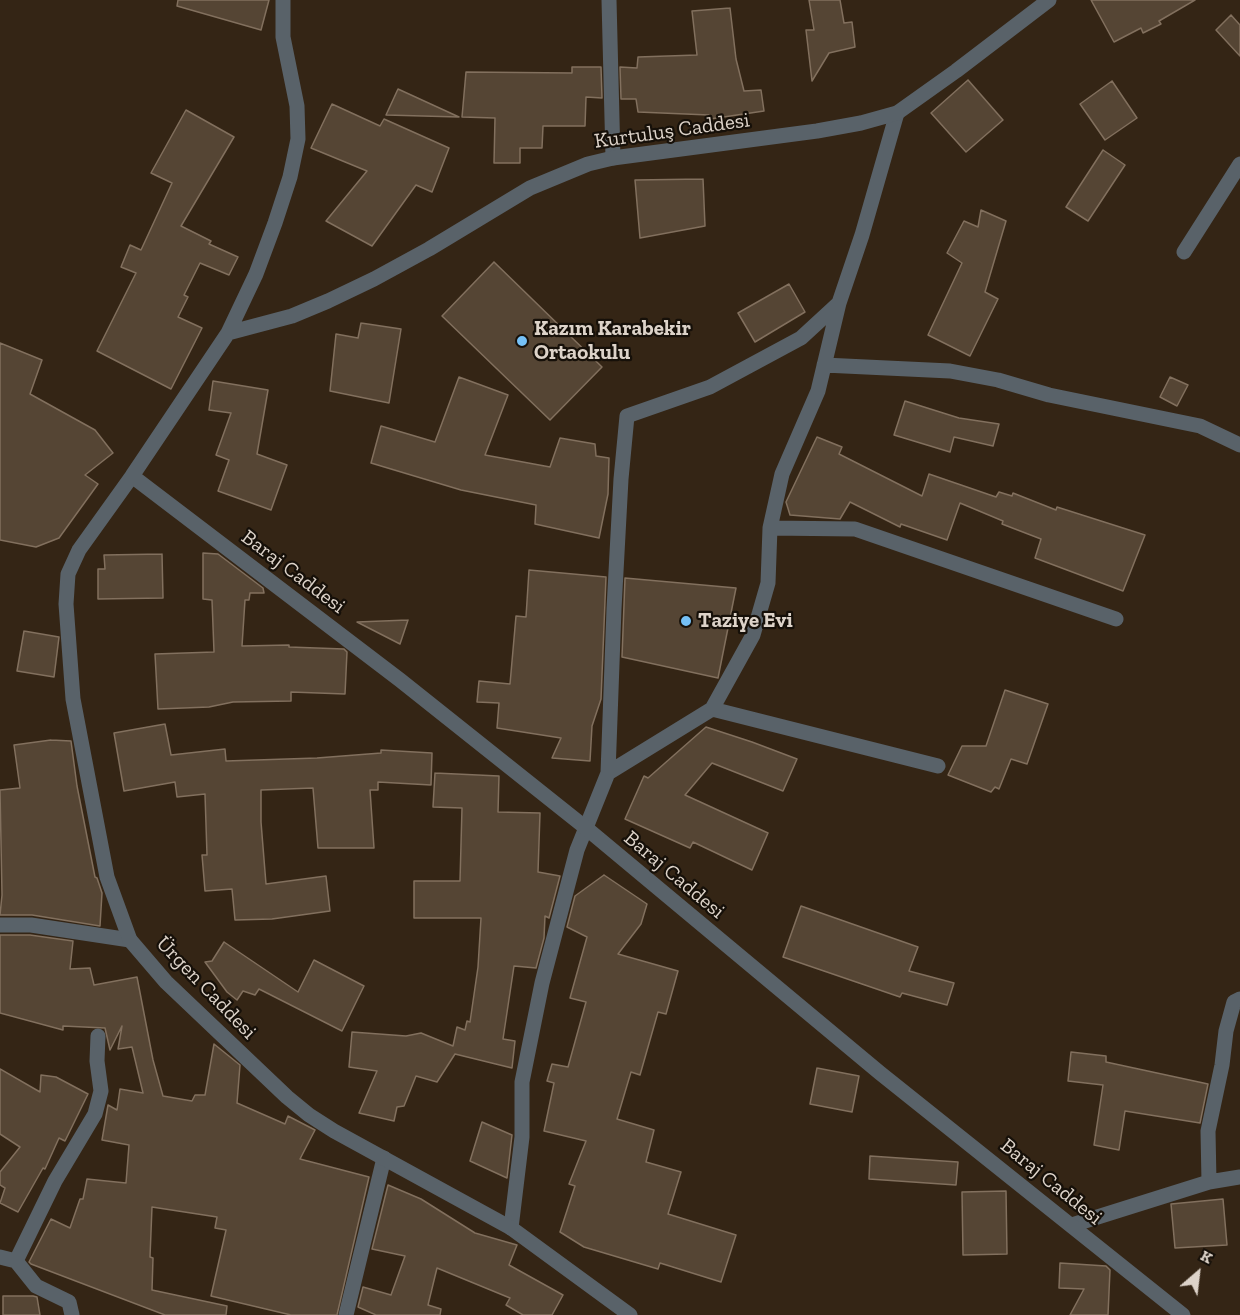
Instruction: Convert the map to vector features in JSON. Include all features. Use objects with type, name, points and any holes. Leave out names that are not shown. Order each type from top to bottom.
[{"type":"street","name":"Ürgen Caddesi","points":[[283,0],[283,37],[297,106],[298,140],[290,177],[275,223],[256,273],[228,333],[132,476],[79,550],[68,574],[66,604],[73,699],[107,877],[130,940],[165,982],[287,1097],[326,1126],[511,1227],[630,1315]]},
{"type":"street","points":[[609,0],[613,158]]},
{"type":"street","name":"Kurtuluş Caddesi","points":[[228,333],[292,316],[328,301],[429,249],[530,188],[588,164],[613,158],[817,131],[861,123],[897,113],[1049,0]]},
{"type":"street","points":[[608,773],[712,709],[753,635],[768,583],[770,528],[782,474],[818,391],[839,303],[862,235],[897,113]]},
{"type":"street","points":[[1184,252],[1240,164]]},
{"type":"street","points":[[511,1227],[522,1137],[522,1082],[542,983],[577,850],[608,773],[614,609],[627,416],[710,387],[801,338],[839,303]]},
{"type":"street","points":[[824,364],[950,371],[998,380],[1049,395],[1200,426],[1240,445]]},
{"type":"street","name":"Baraj Caddesi","points":[[132,476],[400,680],[586,828],[880,1073],[1183,1315]]},
{"type":"street","points":[[770,528],[855,529],[1116,619]]},
{"type":"street","points":[[712,709],[938,765]]},
{"type":"street","points":[[0,926],[31,925],[130,940]]},
{"type":"street","points":[[1209,1182],[1208,1131],[1222,1065],[1226,1031],[1234,1002],[1240,999]]},
{"type":"street","points":[[16,1261],[55,1181],[95,1114],[101,1091],[97,1061],[98,1035]]},
{"type":"street","points":[[346,1315],[384,1158]]},
{"type":"street","points":[[1072,1225],[1209,1182],[1240,1177]]},
{"type":"street","points":[[0,1257],[16,1261],[36,1286],[69,1302],[72,1315]]},
{"type":"building","points":[[178,0],[269,0],[261,30],[177,6]]},
{"type":"building","points":[[809,0],[840,0],[844,23],[852,22],[855,47],[829,53],[812,81],[806,30],[814,30]]},
{"type":"building","points":[[1091,0],[1195,0],[1159,21],[1161,24],[1143,33],[1141,28],[1114,42]]},
{"type":"building","points":[[730,8],[736,59],[744,91],[761,90],[764,111],[710,119],[709,115],[638,112],[636,99],[621,99],[620,67],[637,68],[638,57],[697,55],[692,11]]},
{"type":"building","points":[[1231,15],[1240,25],[1240,56],[1216,30]]},
{"type":"building","points":[[572,67],[601,67],[602,98],[586,97],[585,126],[543,126],[542,148],[520,148],[520,163],[494,163],[495,118],[462,117],[466,72],[572,73]]},
{"type":"building","points":[[968,80],[1003,120],[966,152],[931,113]]},
{"type":"building","points":[[1112,81],[1137,118],[1105,140],[1080,104]]},
{"type":"building","points":[[398,89],[459,117],[386,115]]},
{"type":"building","points":[[332,104],[380,126],[384,119],[449,148],[432,192],[416,185],[372,246],[326,221],[367,171],[311,148]]},
{"type":"building","points":[[186,110],[234,137],[181,226],[211,241],[209,244],[238,257],[229,275],[200,263],[184,295],[188,297],[178,317],[202,328],[171,389],[97,351],[136,273],[121,267],[130,245],[141,250],[172,183],[151,173]]},
{"type":"building","points":[[1103,150],[1125,165],[1088,221],[1066,207]]},
{"type":"building","points":[[703,179],[705,226],[640,238],[635,180]]},
{"type":"building","points":[[981,210],[1006,221],[985,292],[998,299],[970,356],[928,335],[962,263],[947,253],[964,221],[978,227]]},
{"type":"building","name":"Kazım Karabekir Ortaokulu","points":[[494,262],[602,367],[550,420],[442,316]]},
{"type":"building","points":[[789,284],[805,312],[755,342],[738,313]]},
{"type":"building","points":[[361,323],[401,329],[389,403],[330,391],[336,334],[358,338]]},
{"type":"building","points":[[0,343],[42,360],[30,394],[95,430],[113,453],[85,475],[98,484],[59,538],[36,547],[0,540]]},
{"type":"building","points":[[459,377],[508,395],[485,455],[550,467],[560,438],[595,444],[596,456],[609,458],[608,494],[599,538],[535,524],[536,505],[461,490],[371,463],[381,426],[435,442]]},
{"type":"building","points":[[1170,377],[1188,385],[1177,406],[1160,397]]},
{"type":"building","points":[[213,381],[268,390],[257,454],[287,465],[271,510],[218,491],[229,460],[216,455],[231,413],[209,410]]},
{"type":"building","points":[[905,401],[959,418],[999,424],[993,446],[954,437],[950,452],[894,435]]},
{"type":"building","points":[[817,437],[842,447],[839,454],[922,496],[929,474],[996,497],[999,492],[1012,496],[1013,493],[1056,510],[1057,507],[1145,535],[1123,591],[1035,558],[1041,539],[1002,524],[1003,521],[960,503],[947,540],[901,524],[900,527],[850,502],[840,519],[790,515],[786,502]]},
{"type":"building","points":[[203,553],[218,554],[263,588],[264,593],[250,593],[249,600],[245,600],[242,646],[289,645],[289,647],[344,649],[347,652],[345,694],[291,692],[291,701],[233,702],[209,707],[158,709],[155,654],[214,652],[212,600],[203,599]]},
{"type":"building","points":[[162,554],[163,598],[98,599],[98,569],[105,569],[104,555]]},
{"type":"building","points":[[529,570],[606,577],[601,699],[592,726],[590,761],[552,758],[561,738],[497,728],[499,703],[477,702],[479,681],[510,684],[516,616],[526,617]]},
{"type":"building","name":"Taziye Evi","points":[[625,578],[736,588],[718,678],[622,657]]},
{"type":"building","points":[[408,620],[400,644],[357,622]]},
{"type":"building","points":[[24,631],[59,637],[54,677],[17,671]]},
{"type":"building","points":[[1005,690],[1048,704],[1027,764],[1011,759],[999,789],[995,787],[991,792],[948,775],[962,746],[986,746]]},
{"type":"building","points":[[165,724],[171,755],[225,749],[226,761],[317,758],[381,753],[381,750],[432,753],[431,785],[378,782],[378,790],[370,790],[374,848],[318,848],[313,788],[261,790],[266,884],[326,876],[330,911],[272,919],[235,920],[232,889],[205,891],[202,855],[207,855],[205,794],[177,797],[175,782],[124,791],[114,733]]},
{"type":"building","points":[[706,727],[797,759],[783,791],[712,763],[685,795],[768,833],[752,870],[693,842],[690,848],[625,819],[644,776],[648,778]]},
{"type":"building","points":[[51,740],[71,741],[77,786],[95,877],[102,893],[100,926],[32,915],[0,915],[2,895],[0,790],[20,788],[14,745]]},
{"type":"building","points":[[435,773],[499,776],[498,812],[540,813],[538,872],[560,876],[549,918],[545,916],[544,938],[536,968],[514,966],[503,1039],[515,1041],[512,1068],[455,1054],[437,1082],[416,1076],[404,1106],[397,1107],[394,1121],[359,1113],[377,1071],[349,1067],[352,1032],[406,1036],[421,1033],[453,1046],[457,1027],[465,1030],[467,1021],[470,1022],[478,967],[481,918],[414,918],[414,881],[460,881],[462,808],[433,807]]},
{"type":"building","points":[[604,875],[647,904],[641,924],[618,954],[678,971],[666,1014],[658,1012],[640,1075],[631,1072],[617,1119],[654,1130],[646,1162],[681,1172],[668,1214],[736,1235],[721,1282],[660,1263],[658,1269],[584,1247],[560,1232],[575,1186],[569,1184],[586,1141],[544,1131],[554,1083],[547,1081],[552,1064],[568,1067],[586,1002],[570,998],[587,937],[567,927],[575,896]]},
{"type":"building","points":[[801,906],[918,947],[909,971],[954,983],[947,1005],[902,993],[900,997],[783,957]]},
{"type":"building","points":[[0,935],[30,935],[73,941],[70,969],[90,968],[94,985],[137,977],[153,1060],[163,1096],[192,1101],[195,1095],[205,1095],[214,1044],[240,1065],[237,1103],[285,1124],[288,1116],[315,1130],[300,1159],[369,1177],[337,1315],[291,1315],[211,1296],[226,1230],[215,1228],[217,1217],[152,1207],[150,1257],[153,1258],[152,1290],[227,1306],[226,1315],[165,1315],[29,1262],[51,1219],[70,1228],[80,1199],[83,1199],[87,1179],[126,1183],[129,1145],[102,1140],[108,1105],[117,1110],[120,1089],[143,1093],[132,1047],[118,1049],[122,1026],[110,1050],[105,1028],[63,1026],[63,1030],[0,1013]]},
{"type":"building","points":[[224,942],[298,992],[314,960],[364,986],[342,1031],[259,989],[255,995],[243,991],[237,1000],[227,992],[205,962],[212,961]]},
{"type":"building","points":[[1071,1052],[1106,1056],[1106,1062],[1208,1084],[1200,1123],[1125,1111],[1119,1150],[1094,1145],[1103,1085],[1068,1081]]},
{"type":"building","points":[[817,1068],[859,1076],[852,1112],[810,1104]]},
{"type":"building","points":[[0,1069],[40,1092],[41,1075],[56,1077],[88,1094],[65,1141],[59,1138],[45,1169],[43,1168],[18,1212],[0,1203],[5,1188],[0,1185],[0,1172],[20,1147],[0,1134]]},
{"type":"building","points":[[482,1122],[512,1135],[507,1178],[470,1161]]},
{"type":"building","points":[[870,1156],[958,1162],[956,1185],[869,1179]]},
{"type":"building","points":[[388,1185],[421,1199],[475,1233],[517,1245],[509,1265],[563,1295],[552,1315],[523,1315],[506,1305],[510,1298],[437,1268],[428,1305],[441,1309],[440,1315],[376,1315],[358,1307],[363,1287],[391,1295],[405,1256],[372,1249]]},
{"type":"building","points":[[1006,1191],[1007,1254],[963,1255],[962,1192]]},
{"type":"building","points":[[1223,1199],[1227,1245],[1175,1248],[1171,1204]]},
{"type":"building","points":[[1060,1263],[1106,1266],[1110,1270],[1108,1315],[1070,1315],[1084,1289],[1059,1288]]},
{"type":"building","points":[[3,1296],[37,1297],[40,1315],[3,1315]]},
{"type":"place","name":"Kazım Karabekir Ortaokulu","points":[[522,341]]},
{"type":"place","name":"Taziye Evi","points":[[686,621]]}]
